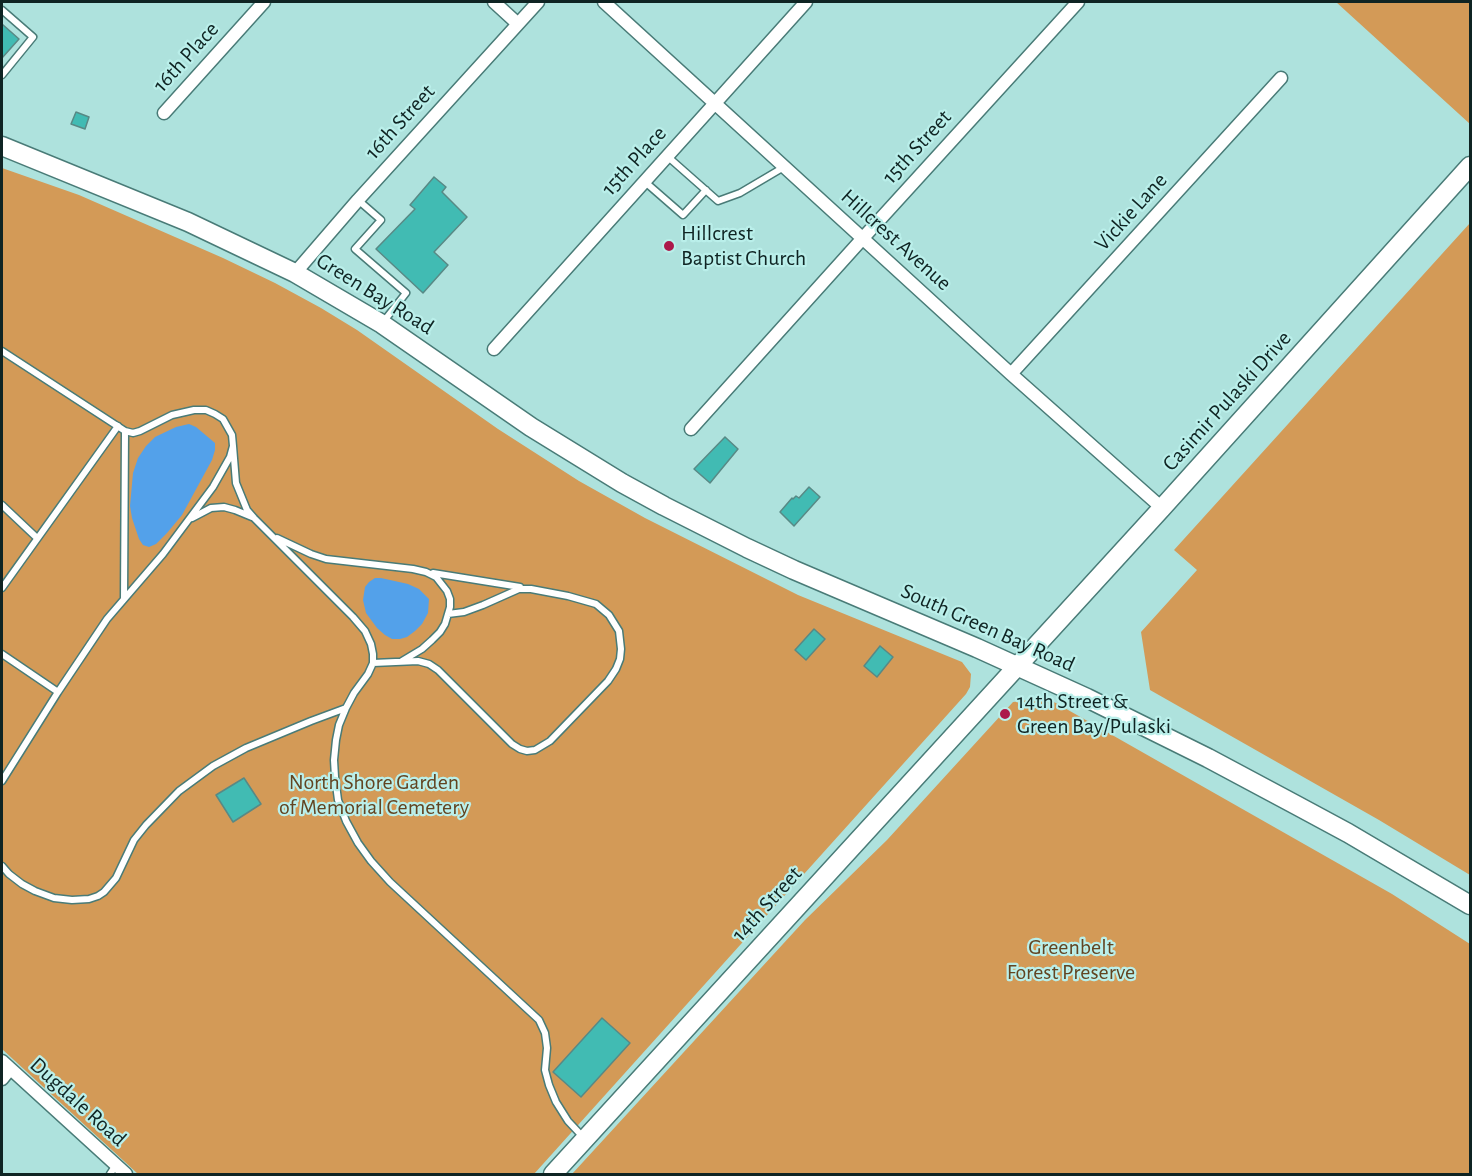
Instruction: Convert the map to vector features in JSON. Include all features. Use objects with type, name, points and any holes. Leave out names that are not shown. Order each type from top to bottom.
[{"type":"main road","name":"Green Bay Road","points":[[2,146],[188,222],[295,273],[382,324],[531,427],[622,483],[701,526]]},
{"type":"main road","name":"Casimir Pulaski Drive","points":[[1017,666],[1470,166]]},
{"type":"main road","name":"South Green Bay Road","points":[[701,526],[815,579],[1017,666],[1209,758],[1348,833],[1470,905]]},
{"type":"main road","name":"14th Street","points":[[554,1174],[1017,666]]},
{"type":"street","name":"16th Place","points":[[164,113],[264,2]]},
{"type":"street","points":[[494,2],[518,24]]},
{"type":"street","name":"16th Street","points":[[295,273],[358,200],[538,2]]},
{"type":"street","name":"Hillcrest Avenue","points":[[604,2],[1011,374],[1162,508]]},
{"type":"street","name":"15th Place","points":[[494,349],[806,2]]},
{"type":"street","name":"15th Street","points":[[692,429],[1078,2]]},
{"type":"street","name":"Vickie Lane","points":[[1011,374],[1281,78]]},
{"type":"street","name":"Dugdale Road","points":[[4,1070],[113,1170],[126,1174]]},
{"type":"lane","points":[[2,9],[33,37],[2,75]]},
{"type":"lane","points":[[667,156],[718,201],[740,193],[784,166]]},
{"type":"lane","points":[[644,181],[683,215],[706,190]]},
{"type":"lane","points":[[358,200],[381,220],[355,249],[406,293],[382,324]]},
{"type":"lane","points":[[2,351],[126,431],[133,433],[140,431],[172,415],[194,410],[206,410],[223,419],[232,435],[236,483],[247,510],[353,617],[365,631],[371,645],[373,663],[346,708],[336,740],[335,777],[338,800],[346,821],[358,843],[390,882],[539,1020],[545,1033],[547,1048],[545,1070],[549,1085],[568,1121],[585,1140]]},
{"type":"lane","points":[[2,588],[118,426]]},
{"type":"lane","points":[[124,598],[126,431]]},
{"type":"lane","points":[[2,781],[107,619],[163,554],[213,487],[230,457],[233,446]]},
{"type":"lane","points":[[2,504],[37,538]]},
{"type":"lane","points":[[189,519],[211,507],[236,510],[254,518]]},
{"type":"lane","points":[[271,535],[326,559],[531,589],[596,604],[615,623],[621,640],[620,659],[608,681],[550,741],[535,750],[527,751],[513,744],[438,670],[429,664],[418,661],[373,663]]},
{"type":"lane","points":[[402,661],[422,649],[440,632],[450,607],[447,591],[436,577],[426,572]]},
{"type":"lane","points":[[448,614],[464,612],[519,589],[531,589]]},
{"type":"lane","points":[[2,654],[58,692]]},
{"type":"lane","points":[[2,866],[22,884],[54,898],[72,900],[98,896],[116,878],[130,848],[146,825],[180,791],[213,766],[246,748],[346,708]]},
{"type":"green space","points":[[1336,2],[1470,2],[1470,124]]},
{"type":"green space","name":"North Shore Garden of Memorial Cemetery","points":[[2,168],[79,195],[275,283],[357,330],[498,429],[579,481],[645,518],[798,595],[962,662],[971,674],[970,687],[966,694],[534,1174],[138,1174],[2,1049]]},
{"type":"green space","points":[[1470,223],[1470,875],[1379,820],[1150,690],[1141,632],[1197,570],[1174,550]]},
{"type":"green space","name":"Greenbelt Forest Preserve","points":[[1047,698],[1392,894],[1470,944],[1470,1174],[572,1174],[805,920],[887,840],[1013,702]]},
{"type":"water","points":[[189,424],[215,443],[212,460],[182,515],[156,544],[149,547],[143,545],[132,518],[130,506],[133,473],[138,458],[155,437],[176,427]]},
{"type":"water","points":[[375,578],[408,584],[419,589],[429,599],[428,613],[422,624],[407,637],[392,639],[385,635],[366,613],[363,600],[365,587]]},
{"type":"building","points":[[2,24],[19,39],[2,58]]},
{"type":"building","points":[[76,112],[89,117],[85,129],[71,124]]},
{"type":"building","points":[[434,177],[446,187],[442,192],[467,217],[434,252],[448,265],[423,293],[376,249],[415,209],[410,205]]},
{"type":"building","points":[[725,437],[738,449],[710,483],[694,469]]},
{"type":"building","points":[[809,487],[820,497],[794,526],[780,512],[792,498],[796,496],[799,498]]},
{"type":"building","points":[[814,629],[825,639],[806,660],[795,650]]},
{"type":"building","points":[[880,646],[893,657],[877,677],[864,666]]},
{"type":"building","points":[[244,778],[261,804],[233,822],[216,795]]},
{"type":"building","points":[[602,1018],[630,1043],[581,1097],[553,1072]]},
{"type":"place","name":"Hillcrest Baptist Church","points":[[669,246]]},
{"type":"place","name":"14th Street & Green Bay/Pulaski","points":[[1005,714]]}]
